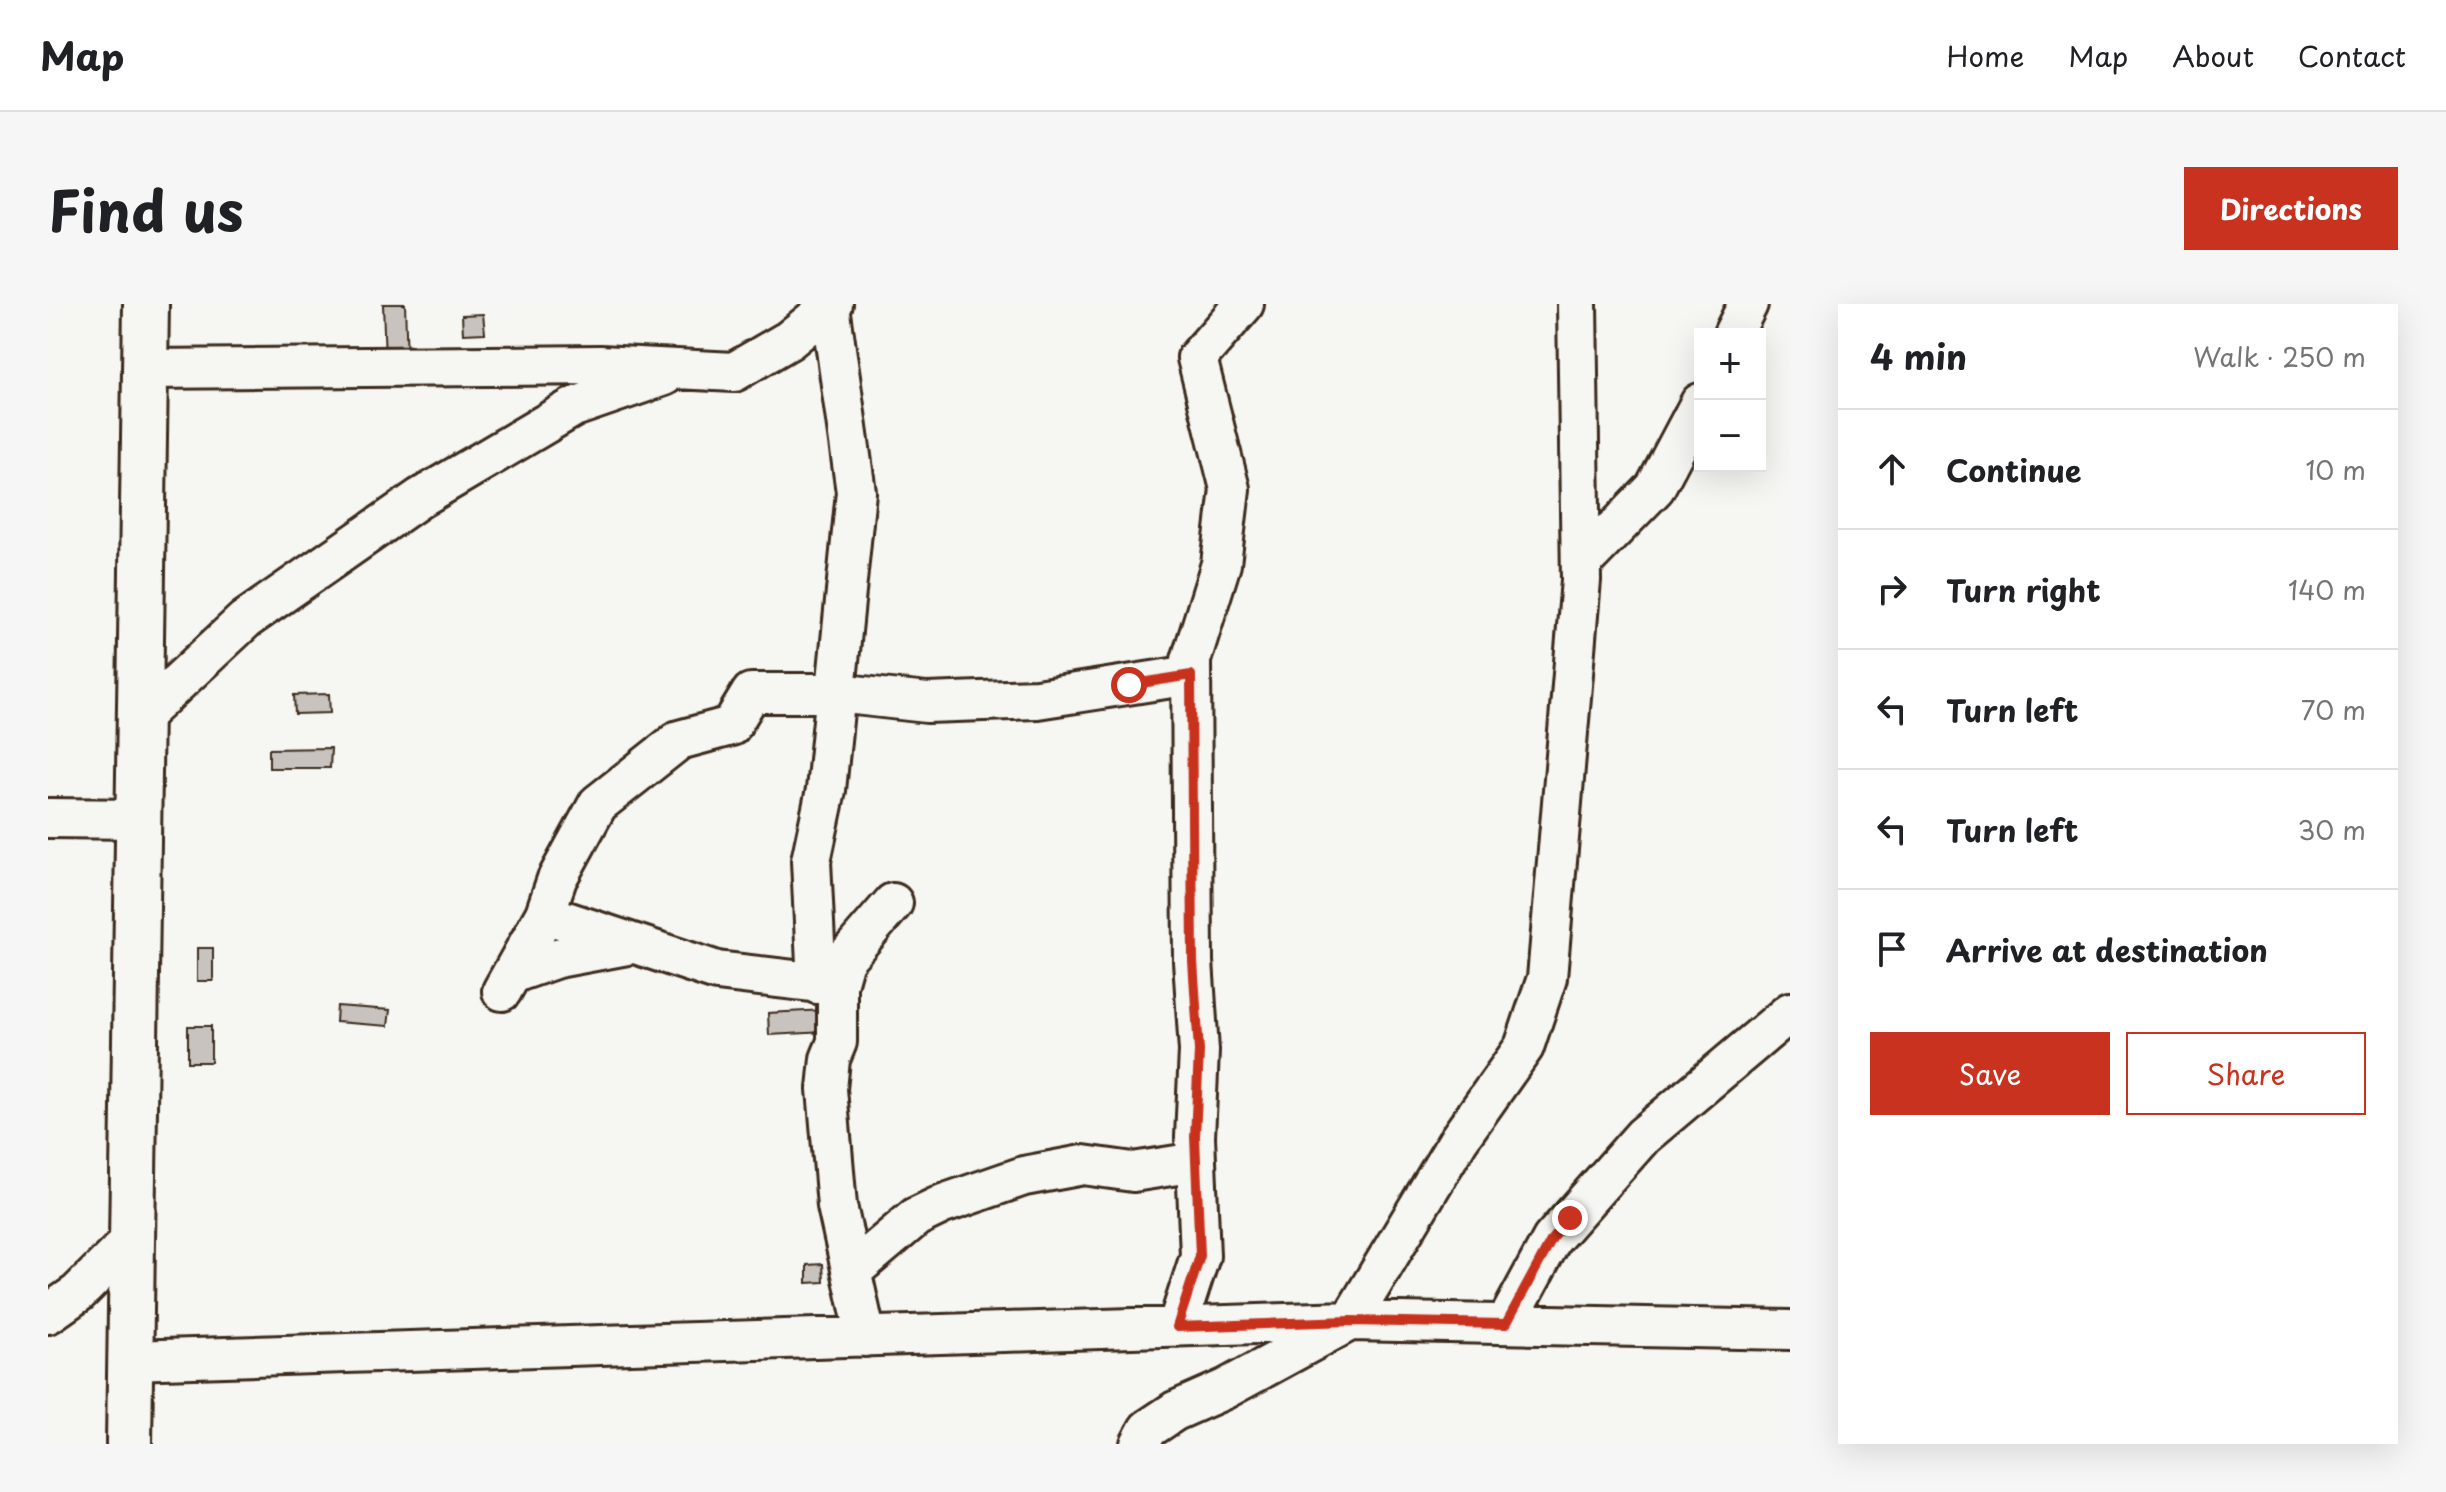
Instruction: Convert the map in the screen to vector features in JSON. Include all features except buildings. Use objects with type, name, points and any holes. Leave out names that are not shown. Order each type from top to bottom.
[{"type":"highway","points":[[129,1444],[146,304]]},
{"type":"street","points":[[1177,1327],[1200,1256],[1196,1162],[1199,1051],[1193,961],[1191,660],[1221,564],[1230,489],[1197,358],[1244,304]]},
{"type":"street","points":[[1140,1444],[1148,1429],[1175,1411],[1225,1389],[1350,1321],[1459,1139],[1524,1047],[1547,978],[1581,564],[1577,304]]},
{"type":"street","points":[[1736,328],[1748,304]]},
{"type":"street","points":[[145,369],[600,365],[734,372],[789,340],[832,305]]},
{"type":"street","points":[[832,305],[856,492],[826,790],[811,861],[827,985],[839,1024],[830,1059],[828,1119],[837,1206],[866,1337]]},
{"type":"street","points":[[140,718],[245,620],[420,498],[574,407],[678,371]]},
{"type":"street","points":[[1581,564],[1655,488],[1694,414]]},
{"type":"street","points":[[634,944],[557,958],[508,982],[545,914],[557,879],[598,804],[679,740],[731,726],[751,693],[837,693],[927,703],[1037,699],[1191,675]]},
{"type":"street","points":[[48,818],[138,819]]},
{"type":"street","points":[[827,985],[844,960],[893,903]]},
{"type":"street","points":[[545,914],[717,971],[827,985]]},
{"type":"street","points":[[1506,1324],[1552,1239],[1643,1136],[1790,1012]]},
{"type":"street","points":[[852,1271],[916,1217],[943,1204],[1024,1176],[1083,1165],[1133,1172],[1196,1162]]},
{"type":"street","points":[[48,1314],[78,1293],[130,1241]]},
{"type":"street","points":[[130,1360],[1350,1321],[1790,1330]]},
{"type":"route","points":[[1129,685],[1191,675],[1193,961],[1199,1051],[1195,1137],[1200,1256],[1177,1327],[1350,1321],[1506,1324],[1552,1239],[1570,1218]]}]
